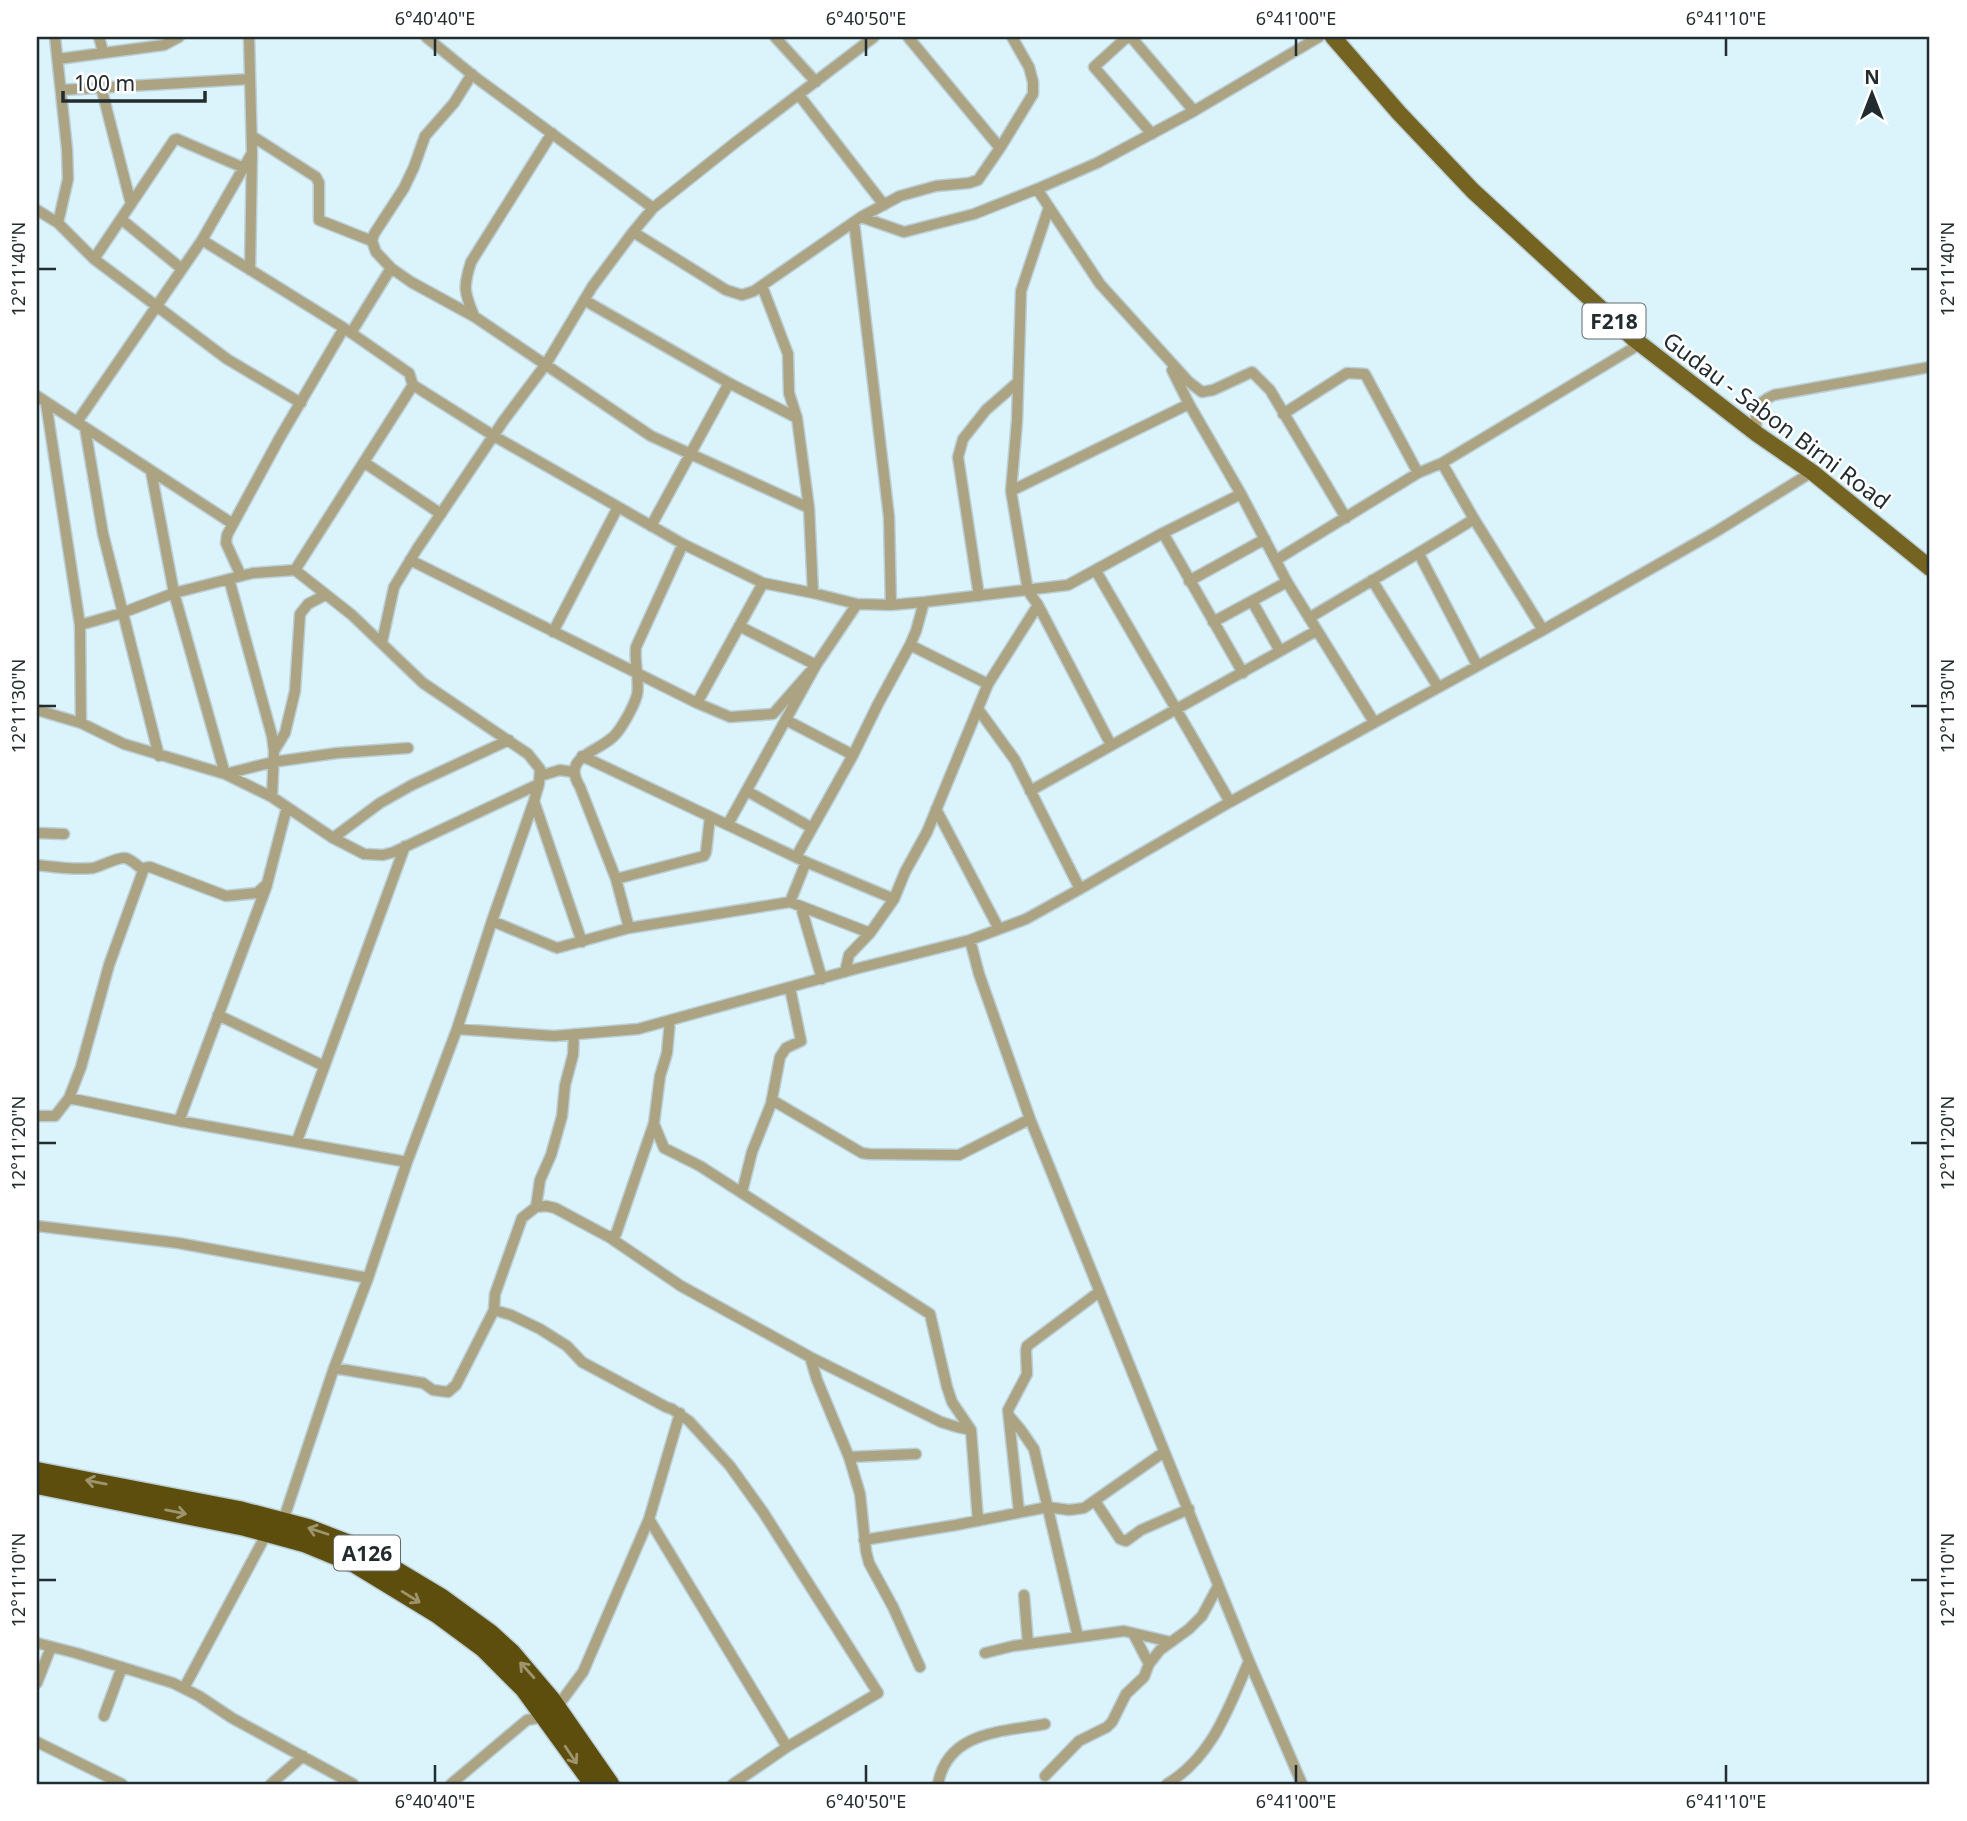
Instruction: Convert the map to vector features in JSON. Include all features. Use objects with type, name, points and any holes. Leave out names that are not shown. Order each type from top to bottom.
[{"type":"highway","name":"A126","points":[[37,1471],[239,1510],[331,1536],[356,1547],[442,1598],[490,1633],[512,1653],[538,1695],[542,1715],[593,1784]]},
{"type":"highway","name":"A126","points":[[37,1485],[212,1519],[331,1553],[355,1564],[449,1622],[483,1647],[524,1689],[538,1695]]},
{"type":"highway","name":"A126","points":[[542,1715],[610,1784]]},
{"type":"main road","name":"Gudau - Sabon Birni Road","points":[[1333,37],[1399,113],[1473,191],[1640,344],[1757,434],[1812,472],[1930,568]]},
{"type":"street","points":[[55,37],[68,179],[58,223]]},
{"type":"street","points":[[99,37],[103,52]]},
{"type":"street","points":[[58,59],[179,37]]},
{"type":"street","points":[[249,37],[252,136],[250,270]]},
{"type":"street","points":[[426,37],[653,208]]},
{"type":"street","points":[[775,37],[816,82]]},
{"type":"street","points":[[382,642],[394,587],[410,560],[546,364],[583,300],[633,232],[653,208],[874,37]]},
{"type":"street","points":[[908,37],[1000,148]]},
{"type":"street","points":[[633,232],[726,290],[742,295],[762,286],[857,220],[900,196],[936,186],[978,180],[1033,94],[1029,67],[1012,37]]},
{"type":"street","points":[[1152,134],[1094,67],[1129,37],[1194,111]]},
{"type":"street","points":[[857,220],[904,232],[974,214],[1097,163],[1194,111],[1319,37]]},
{"type":"street","points":[[472,74],[454,103],[425,136],[404,188],[374,234],[372,241],[376,252],[391,268],[411,282],[475,317],[651,436],[809,508]]},
{"type":"street","points":[[61,90],[250,79]]},
{"type":"street","points":[[101,87],[131,204]]},
{"type":"street","points":[[799,95],[884,205]]},
{"type":"street","points":[[475,317],[467,299],[464,282],[471,262],[552,133]]},
{"type":"street","points":[[252,136],[316,177],[319,183],[319,220],[372,241]]},
{"type":"street","points":[[94,259],[174,140],[244,168]]},
{"type":"street","points":[[159,756],[103,534],[81,425],[156,305],[202,240],[252,153]]},
{"type":"street","points":[[1037,189],[1100,284],[1189,383],[1202,392],[1213,390],[1252,372],[1270,390],[1346,518]]},
{"type":"street","points":[[1049,207],[1021,291],[1017,421],[1011,491],[1028,590],[1111,745]]},
{"type":"street","points":[[37,210],[58,223],[94,259],[227,359],[301,403]]},
{"type":"street","points":[[121,219],[182,270]]},
{"type":"street","points":[[857,220],[889,517],[891,605]]},
{"type":"street","points":[[202,240],[347,331],[409,373],[413,386],[494,436],[683,544],[763,583],[857,604],[891,605],[1068,585],[1241,494]]},
{"type":"street","points":[[241,576],[226,544],[227,535],[301,403],[391,268]]},
{"type":"street","points":[[762,286],[788,355],[789,393],[797,418],[809,508],[813,593]]},
{"type":"street","points":[[583,300],[729,383],[797,418]]},
{"type":"street","points":[[1276,560],[1640,344]]},
{"type":"street","points":[[1166,358],[1287,582],[1374,722]]},
{"type":"street","points":[[1757,434],[1756,410],[1763,400],[1774,395],[1930,367]]},
{"type":"street","points":[[1283,414],[1347,373],[1365,374],[1419,473]]},
{"type":"street","points":[[979,596],[958,457],[962,439],[986,410],[1018,382]]},
{"type":"street","points":[[652,526],[729,383]]},
{"type":"street","points":[[295,570],[413,386]]},
{"type":"street","points":[[37,396],[233,524]]},
{"type":"street","points":[[46,403],[80,625],[81,723]]},
{"type":"street","points":[[1011,491],[1189,404]]},
{"type":"street","points":[[365,463],[441,514]]},
{"type":"street","points":[[1442,463],[1543,630]]},
{"type":"street","points":[[151,471],[174,593],[225,774]]},
{"type":"street","points":[[457,1029],[554,1036],[638,1029],[970,940],[1026,919],[1230,802],[1543,630],[1717,531],[1812,472]]},
{"type":"street","points":[[552,632],[618,507]]},
{"type":"street","points":[[1308,618],[1474,519]]},
{"type":"street","points":[[1163,533],[1243,673]]},
{"type":"street","points":[[1189,581],[1265,539]]},
{"type":"street","points":[[629,928],[616,878],[573,772],[582,756],[611,739],[619,731],[637,694],[634,659],[636,647],[683,544]]},
{"type":"street","points":[[1419,554],[1477,665]]},
{"type":"street","points":[[410,560],[636,674],[730,717],[773,714],[816,666]]},
{"type":"street","points":[[80,625],[122,613],[174,593],[253,573],[295,570],[352,615],[423,683],[509,740],[528,754],[540,769],[534,801],[457,1029],[407,1161],[283,1521]]},
{"type":"street","points":[[1096,571],[1230,802]]},
{"type":"street","points":[[229,579],[272,736],[272,797]]},
{"type":"street","points":[[1372,580],[1438,687]]},
{"type":"street","points":[[1213,622],[1287,582]]},
{"type":"street","points":[[697,703],[763,583]]},
{"type":"street","points":[[274,751],[285,733],[295,691],[298,620],[308,604],[325,595]]},
{"type":"street","points":[[1252,601],[1280,652]]},
{"type":"street","points":[[796,857],[910,645],[924,602]]},
{"type":"street","points":[[728,824],[816,666],[857,604]]},
{"type":"street","points":[[845,972],[849,955],[870,933],[894,899],[927,832],[988,684],[1038,605]]},
{"type":"street","points":[[739,626],[816,666]]},
{"type":"street","points":[[1030,791],[1316,631]]},
{"type":"street","points":[[910,645],[988,684]]},
{"type":"street","points":[[978,709],[1016,760],[1080,889]]},
{"type":"street","points":[[37,710],[81,723],[124,744],[159,756],[225,774],[272,797],[333,838],[364,854],[383,855],[560,770],[573,772]]},
{"type":"street","points":[[786,720],[853,755]]},
{"type":"street","points":[[333,838],[380,803],[412,785],[509,740]]},
{"type":"street","points":[[225,774],[273,762],[337,753],[408,748]]},
{"type":"street","points":[[582,756],[806,863],[894,899]]},
{"type":"street","points":[[747,791],[812,828]]},
{"type":"street","points":[[534,801],[582,942]]},
{"type":"street","points":[[179,1121],[267,884],[287,807]]},
{"type":"street","points":[[936,809],[999,929]]},
{"type":"street","points":[[616,878],[704,856],[710,817]]},
{"type":"street","points":[[37,833],[64,834]]},
{"type":"street","points":[[297,1141],[405,846]]},
{"type":"street","points":[[37,865],[67,869],[93,867],[121,858],[128,859],[143,870]]},
{"type":"street","points":[[790,902],[806,863]]},
{"type":"street","points":[[37,1116],[55,1116],[69,1098],[81,1067],[109,965],[144,868],[150,867],[226,896],[257,893],[267,884]]},
{"type":"street","points":[[492,920],[557,948],[629,928],[790,902],[870,933]]},
{"type":"street","points":[[801,907],[822,979]]},
{"type":"street","points":[[970,940],[979,974],[1030,1119],[1249,1661],[1303,1784]]},
{"type":"street","points":[[742,1192],[752,1152],[772,1100],[780,1057],[786,1048],[801,1041],[790,988]]},
{"type":"street","points":[[218,1015],[324,1066]]},
{"type":"street","points":[[609,1237],[616,1234],[654,1123],[660,1076],[667,1053],[670,1020]]},
{"type":"street","points":[[536,1207],[540,1180],[551,1155],[562,1116],[574,1034]]},
{"type":"street","points":[[69,1098],[179,1121],[407,1161]]},
{"type":"street","points":[[772,1100],[862,1153],[869,1154],[959,1155],[1030,1119]]},
{"type":"street","points":[[654,1123],[664,1147],[742,1192],[930,1314],[952,1402],[971,1430],[978,1521]]},
{"type":"street","points":[[334,1368],[423,1383],[433,1390],[448,1392],[456,1385],[494,1310],[495,1294],[522,1219],[536,1207],[546,1206],[555,1208],[609,1237],[681,1286],[810,1357],[941,1422],[971,1430]]},
{"type":"street","points":[[37,1226],[178,1243],[368,1278]]},
{"type":"street","points":[[1020,1512],[1008,1410],[1027,1374],[1027,1346],[1099,1292]]},
{"type":"street","points":[[494,1310],[540,1329],[567,1346],[582,1362],[680,1413],[701,1433],[730,1466],[763,1512],[878,1692],[787,1747],[733,1784]]},
{"type":"street","points":[[810,1357],[849,1457],[860,1494],[869,1563],[893,1607],[920,1667]]},
{"type":"street","points":[[451,1784],[542,1715],[583,1672],[649,1519],[680,1413]]},
{"type":"street","points":[[957,1427],[962,1416]]},
{"type":"street","points":[[1009,1417],[1034,1449],[1079,1637]]},
{"type":"street","points":[[864,1540],[1048,1507],[1079,1509],[1095,1501],[1164,1452]]},
{"type":"street","points":[[849,1457],[916,1454]]},
{"type":"street","points":[[1095,1501],[1120,1539],[1126,1541],[1142,1530],[1189,1509]]},
{"type":"street","points":[[649,1519],[787,1747]]},
{"type":"street","points":[[184,1688],[267,1533]]},
{"type":"street","points":[[1045,1776],[1079,1741],[1112,1722],[1126,1694],[1144,1677],[1149,1664],[1202,1616],[1219,1586]]},
{"type":"street","points":[[1024,1595],[1028,1644]]},
{"type":"street","points":[[985,1653],[1028,1644],[1124,1632],[1171,1642]]},
{"type":"street","points":[[1134,1635],[1149,1664]]},
{"type":"street","points":[[37,1643],[173,1683],[354,1784]]},
{"type":"street","points":[[37,1683],[51,1647]]},
{"type":"street","points":[[1167,1784],[1196,1760],[1218,1731],[1249,1661]]},
{"type":"street","points":[[104,1716],[122,1667]]},
{"type":"street","points":[[538,1695],[542,1715]]},
{"type":"street","points":[[938,1784],[945,1764],[967,1741],[1045,1724]]},
{"type":"street","points":[[37,1742],[102,1780],[122,1784]]},
{"type":"street","points":[[271,1784],[303,1756]]}]
